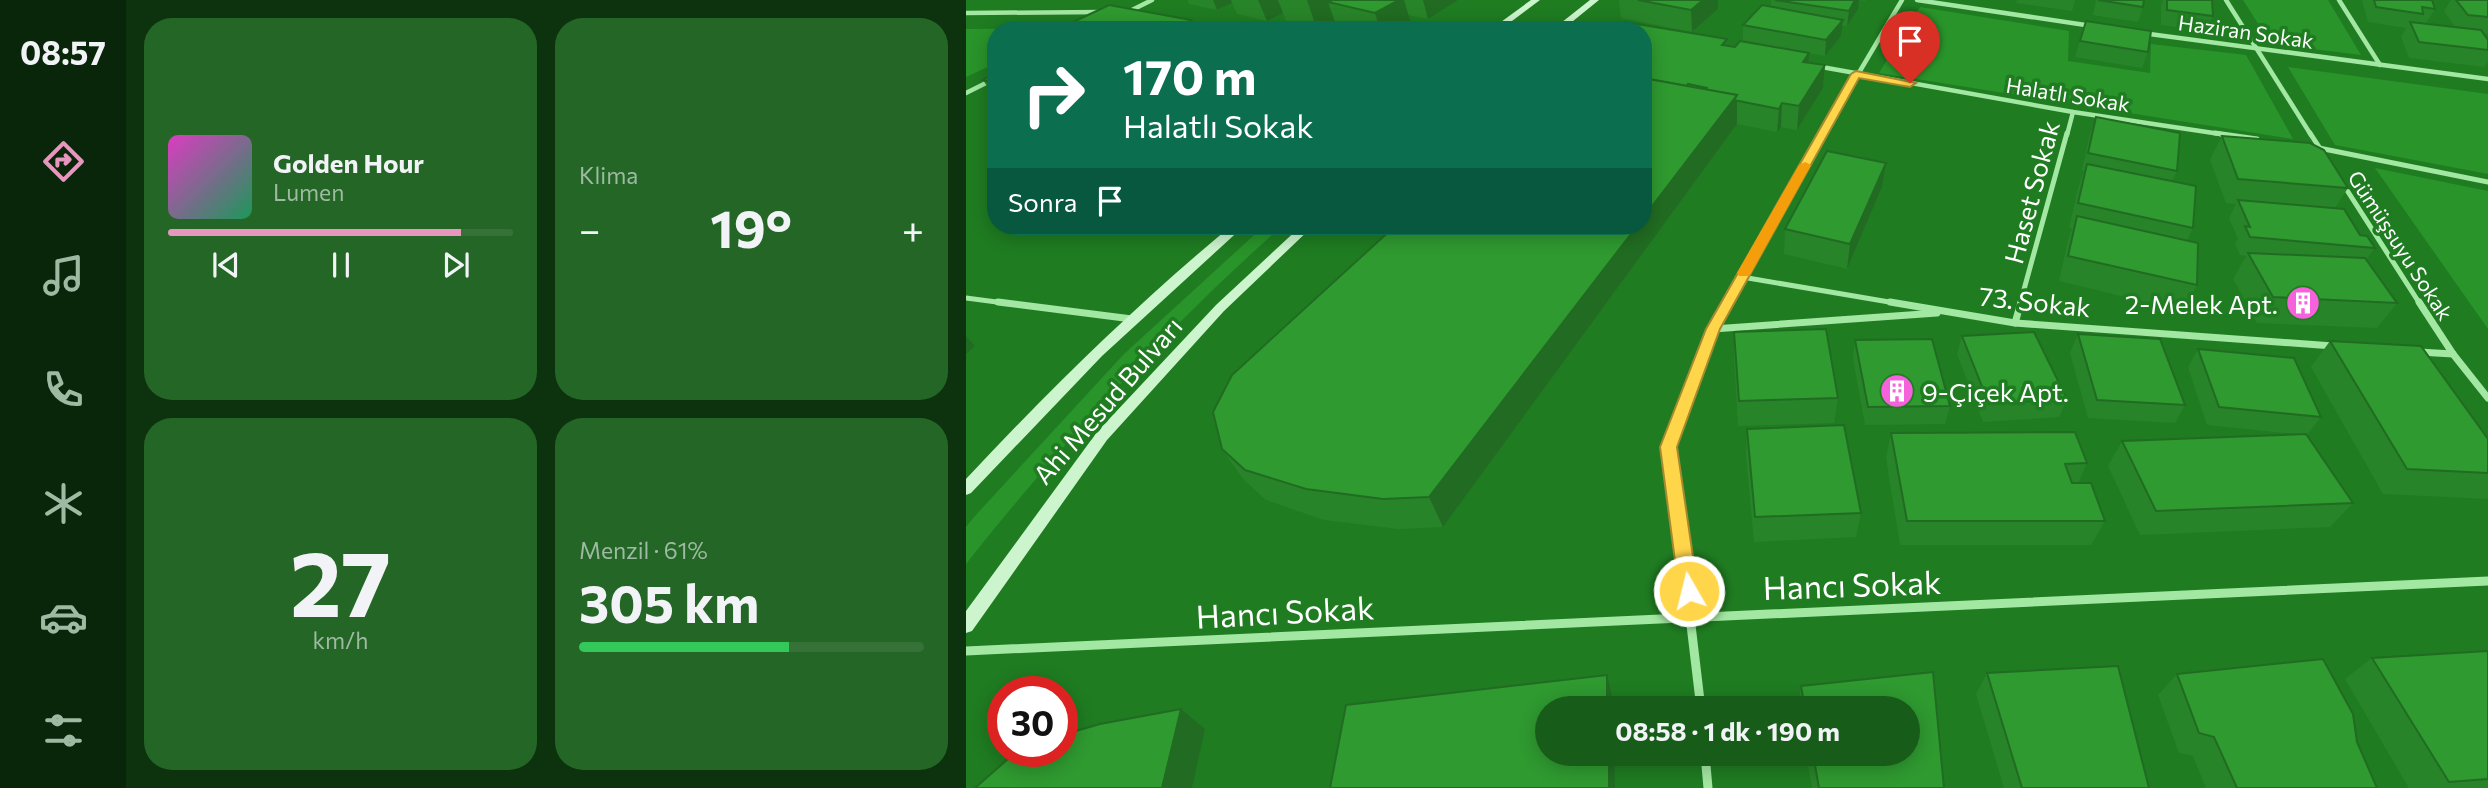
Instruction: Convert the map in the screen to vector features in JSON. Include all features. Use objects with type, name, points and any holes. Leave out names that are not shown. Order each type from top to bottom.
[{"type":"main road","points":[[1507,21],[1536,0]]},
{"type":"main road","points":[[1569,21],[1595,0]]},
{"type":"main road","name":"Ahi Mesud Bulvarı","points":[[966,489],[1016,434],[1132,319],[1228,235]]},
{"type":"main road","name":"Ahi Mesud Bulvarı","points":[[966,625],[1044,512],[1102,436],[1211,317],[1298,235]]},
{"type":"street","points":[[1113,19],[1152,0]]},
{"type":"street","points":[[1700,696],[1692,615],[1669,447],[1713,329],[1856,74],[1902,0]]},
{"type":"street","points":[[1917,0],[2094,26]]},
{"type":"street","name":"Gümüşsuyu Sokak","points":[[2227,0],[2327,160]]},
{"type":"street","points":[[2339,0],[2380,65]]},
{"type":"street","points":[[966,13],[1080,11],[1136,16]]},
{"type":"street","name":"Haziran Sokak","points":[[2135,32],[2488,79]]},
{"type":"street","name":"Halatlı Sokak","points":[[1805,64],[2073,112],[2265,140]]},
{"type":"street","points":[[966,93],[987,82]]},
{"type":"street","name":"Haset Sokak","points":[[2015,323],[2073,112]]},
{"type":"street","points":[[2306,146],[2488,183]]},
{"type":"street","name":"Gümüşsuyu Sokak","points":[[2334,171],[2453,354],[2488,398]]},
{"type":"street","name":"73. Sokak","points":[[1742,277],[2015,323],[2343,346]]},
{"type":"street","points":[[966,298],[1132,319]]},
{"type":"street","name":"73. Sokak","points":[[1713,329],[1948,312]]},
{"type":"street","points":[[2412,351],[2453,354]]},
{"type":"street","name":"Hancı Sokak","points":[[966,651],[1692,615],[2488,581]]},
{"type":"street","points":[[1706,766],[1708,788]]},
{"type":"green space","points":[[2243,0],[2328,0],[2361,55],[2271,44]]},
{"type":"green space","points":[[1920,7],[2069,31],[2068,61],[2150,73],[2151,44],[2246,55],[2293,139],[1879,73]]},
{"type":"green space","points":[[966,29],[987,29],[987,67],[966,77]]},
{"type":"green space","points":[[2288,67],[2488,94],[2488,174],[2335,145]]},
{"type":"green space","points":[[2375,168],[2488,191],[2488,329]]},
{"type":"green space","points":[[1254,235],[1272,235],[1197,305],[1116,388],[966,564],[966,527],[1124,354]]},
{"type":"building","points":[[1399,0],[1375,13],[1328,2]]},
{"type":"building","points":[[1638,0],[1703,0],[1691,10]]},
{"type":"building","points":[[1775,0],[1855,0],[1849,11]]},
{"type":"building","points":[[2098,0],[2144,0],[2143,7]]},
{"type":"building","points":[[2167,0],[2212,0],[2213,16],[2167,10]]},
{"type":"building","points":[[2374,0],[2432,0],[2435,9],[2422,7],[2423,14],[2376,7]]},
{"type":"building","points":[[2456,0],[2488,0],[2488,17],[2468,15]]},
{"type":"building","points":[[1109,5],[1191,20],[1189,21],[1075,21]]},
{"type":"building","points":[[1762,5],[1843,20],[1826,40],[1743,25]]},
{"type":"building","points":[[2086,21],[2151,31],[2148,52],[2080,41]]},
{"type":"building","points":[[2410,22],[2481,30],[2488,40],[2488,50],[2419,42]]},
{"type":"building","points":[[1652,26],[1727,39],[1722,45],[1735,47],[1740,41],[1809,53],[1803,62],[1825,65],[1799,106],[1782,103],[1779,109],[1734,100],[1737,95],[1688,84],[1687,86],[1652,80]]},
{"type":"building","points":[[1652,80],[1737,95],[1652,206]]},
{"type":"building","points":[[2096,117],[2180,133],[2177,171],[2088,153]]},
{"type":"building","points":[[2222,136],[2310,143],[2324,150],[2348,188],[2238,179]]},
{"type":"building","points":[[1827,151],[1886,163],[1850,244],[1785,229]]},
{"type":"building","points":[[2087,164],[2196,186],[2193,228],[2078,203]]},
{"type":"building","points":[[2238,200],[2344,209],[2360,235],[2367,236],[2375,248],[2250,237],[2245,226],[2250,227]]},
{"type":"building","points":[[2077,216],[2198,243],[2197,285],[2068,256]]},
{"type":"building","points":[[1385,235],[1630,235],[1429,497],[1383,499],[1306,489],[1245,470],[1222,449],[1213,412],[1232,375]]},
{"type":"building","points":[[2248,253],[2365,258],[2397,303],[2273,297]]},
{"type":"building","points":[[1826,329],[1838,398],[1739,401],[1734,332]]},
{"type":"building","points":[[2034,332],[2067,399],[1989,404],[1962,336]]},
{"type":"building","points":[[2078,334],[2160,339],[2185,405],[2097,400]]},
{"type":"building","name":"9-Çiçek Apt.","points":[[1932,339],[1950,406],[1868,407],[1855,340]]},
{"type":"building","points":[[2330,341],[2421,346],[2488,439],[2488,473],[2407,469]]},
{"type":"building","points":[[2198,349],[2294,358],[2321,417],[2219,407]]},
{"type":"building","points":[[1844,425],[1861,513],[1755,517],[1747,429]]},
{"type":"building","points":[[2075,432],[2087,463],[2065,464],[2072,483],[2091,483],[2105,521],[1907,521],[1891,433]]},
{"type":"building","points":[[2306,434],[2353,503],[2156,511],[2122,441]]},
{"type":"building","points":[[2488,651],[2488,779],[2449,782],[2372,658]]},
{"type":"building","points":[[2323,659],[2353,714],[2357,742],[2377,788],[2237,788],[2214,737],[2199,733],[2177,674]]},
{"type":"building","points":[[2118,666],[2149,788],[2022,788],[1987,673]]},
{"type":"building","points":[[1933,672],[1944,788],[1819,788],[1815,766],[1920,766],[1920,696],[1803,696],[1801,686]]},
{"type":"building","points":[[1607,675],[1607,696],[1535,696],[1535,766],[1609,766],[1609,788],[1330,788],[1346,705]]},
{"type":"building","points":[[1181,709],[1162,788],[975,788],[999,767],[1078,767],[1078,730]]},
{"type":"slow traffic","points":[[1744,273],[1805,165]]},
{"type":"place","name":"2-Melek Apt.","points":[[2303,303]]},
{"type":"place","name":"9-Çiçek Apt.","points":[[1897,391]]},
{"type":"route","points":[[1689,591],[1669,447],[1713,329],[1856,74],[1910,83]]}]
